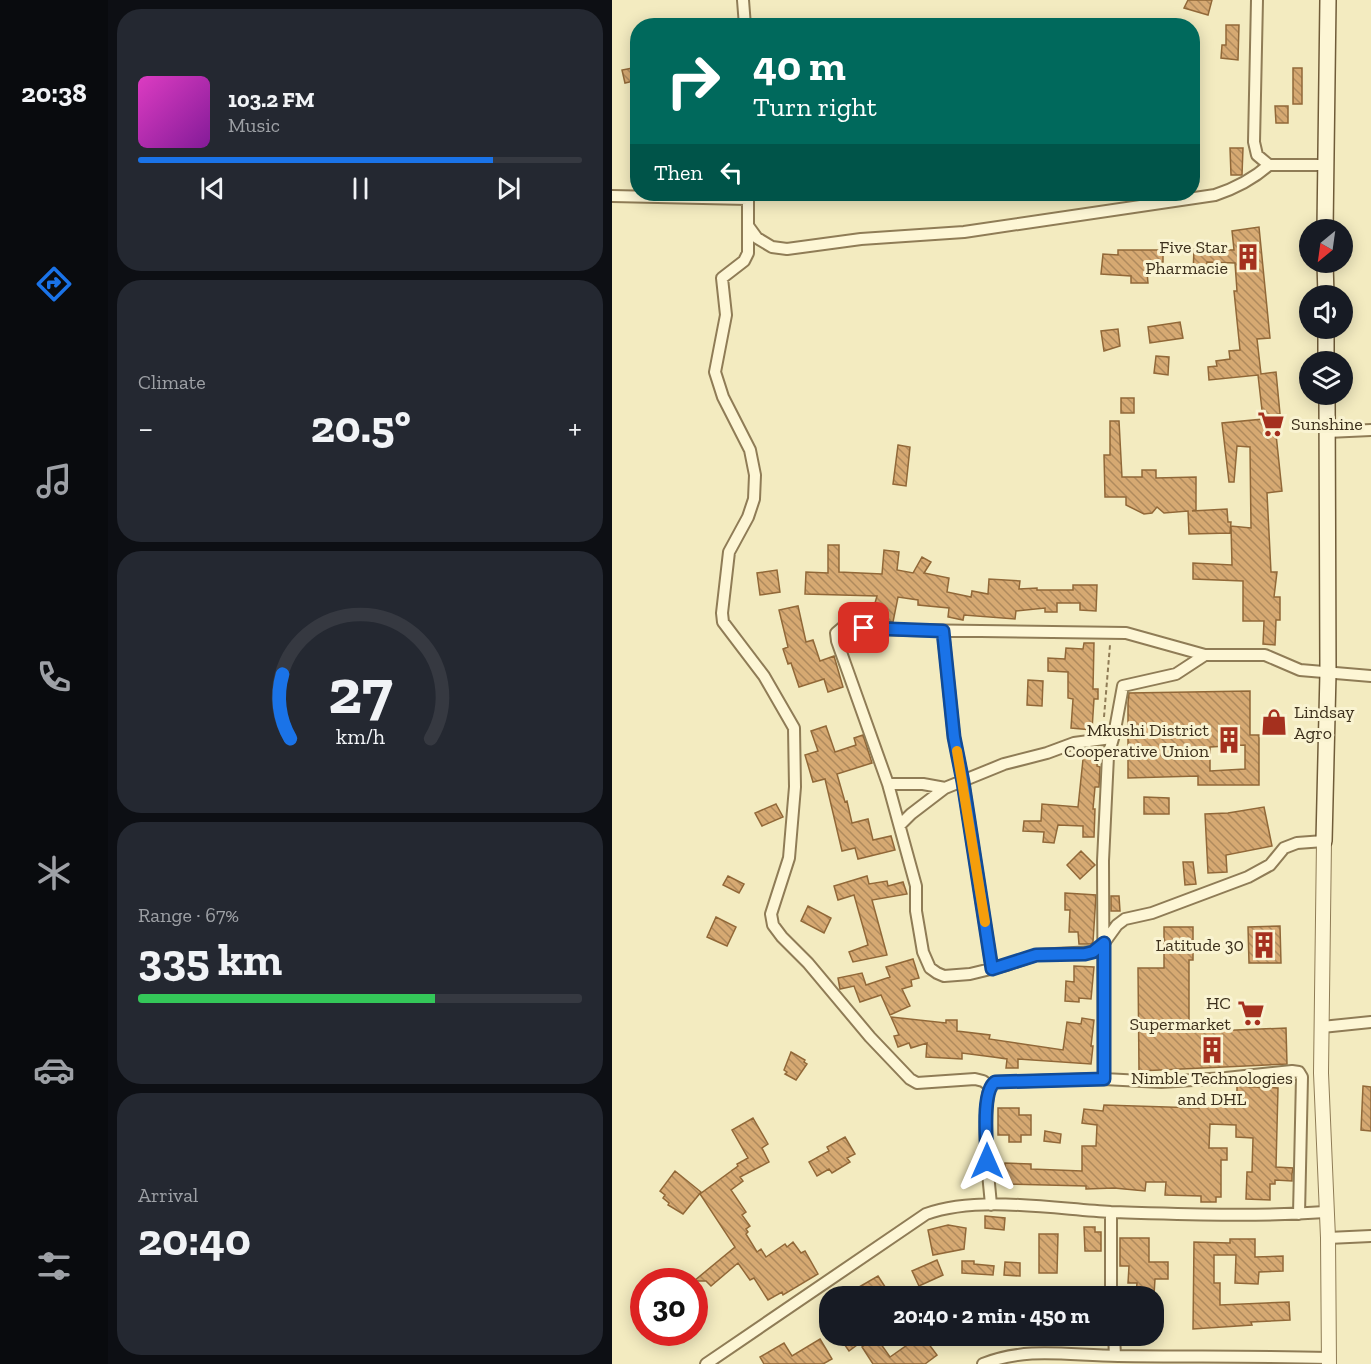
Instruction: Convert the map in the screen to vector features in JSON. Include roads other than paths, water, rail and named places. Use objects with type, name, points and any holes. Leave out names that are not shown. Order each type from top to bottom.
[{"type":"main road","points":[[1325,219],[1328,0]]},
{"type":"main road","points":[[1324,841],[1328,673],[1327,405]]},
{"type":"street","points":[[743,0],[745,18]]},
{"type":"street","points":[[1257,0],[1254,142],[1257,155],[1269,165],[1325,165]]},
{"type":"street","points":[[1200,197],[1238,187],[1269,165]]},
{"type":"street","points":[[612,196],[630,196]]},
{"type":"street","points":[[748,201],[747,256],[722,278],[726,315],[715,372],[723,397],[750,450],[755,475],[754,500],[748,517],[729,552],[722,613],[723,622],[764,676],[794,728],[795,787],[789,858],[771,919],[782,937],[808,963],[870,1037],[910,1079],[917,1083],[975,1079],[983,1080],[990,1086]]},
{"type":"street","points":[[749,227],[757,238],[772,247],[787,249],[861,239],[964,232],[1174,201]]},
{"type":"street","points":[[1327,432],[1371,430]]},
{"type":"street","points":[[983,1364],[1000,1357],[1048,1352],[1115,1356],[1329,1361],[1322,1027],[1324,841],[1297,843],[1284,848],[1269,866],[1248,877],[1152,913],[1125,919],[1093,952],[1036,955],[992,969],[944,976],[930,968],[923,952],[916,911],[916,886],[900,825],[836,633],[843,627],[943,631],[1126,633],[1205,655],[1265,655],[1300,670],[1371,676]]},
{"type":"street","points":[[943,631],[954,737],[992,969]]},
{"type":"street","points":[[1104,1079],[1103,861],[1109,737],[1123,686],[1176,674],[1205,655]]},
{"type":"street","points":[[900,825],[945,788],[1004,764],[1047,753],[1074,743],[1109,737]]},
{"type":"street","points":[[888,784],[923,784],[945,788]]},
{"type":"street","points":[[1322,1027],[1371,1022]]},
{"type":"street","points":[[991,1205],[987,1161],[987,1097],[990,1086],[995,1082],[1104,1079],[1161,1082],[1299,1072],[1302,1077],[1299,1214]]},
{"type":"street","points":[[706,1364],[926,1214],[943,1208],[991,1205],[1111,1212],[1299,1214],[1326,1212]]},
{"type":"street","points":[[1111,1212],[1112,1286]]},
{"type":"street","points":[[1328,1238],[1371,1236]]},
{"type":"street","points":[[1115,1346],[1115,1356]]},
{"type":"place","name":"Five Star Pharmacie","points":[[1248,257]]},
{"type":"place","name":"Sunshine","points":[[1271,424]]},
{"type":"place","name":"Lindsay Agro","points":[[1274,722]]},
{"type":"place","name":"Mkushi District Cooperative Union","points":[[1229,740]]},
{"type":"place","name":"Latitude 30","points":[[1264,945]]},
{"type":"place","name":"HC Supermarket","points":[[1251,1013]]},
{"type":"place","name":"Nimble Technologies and DHL","points":[[1212,1050]]}]
